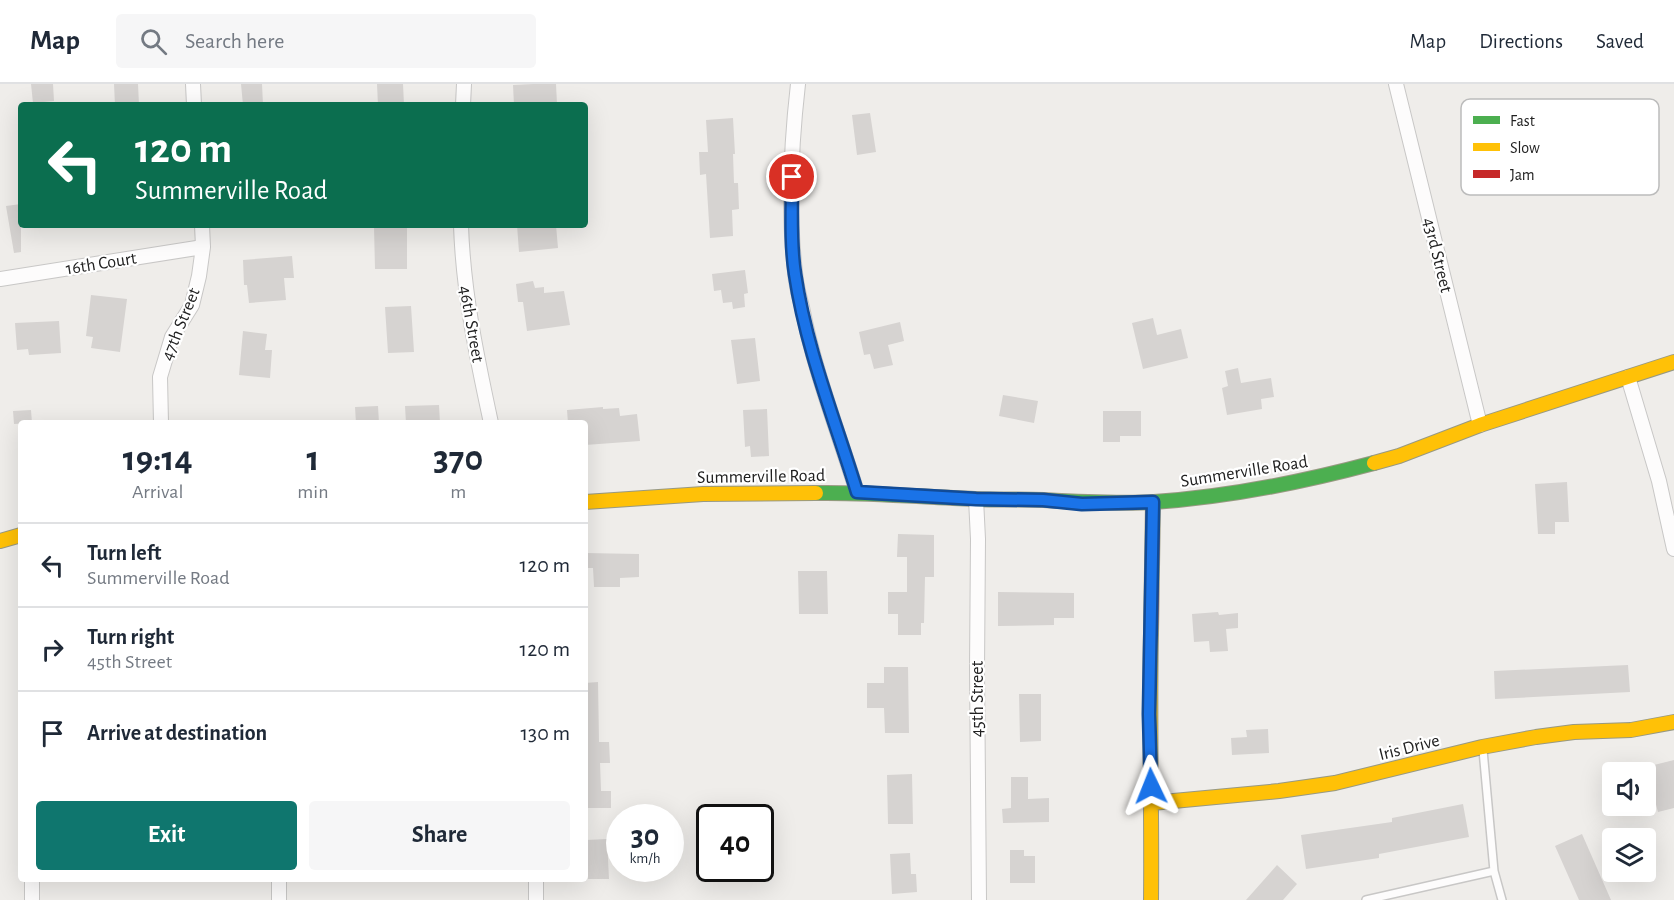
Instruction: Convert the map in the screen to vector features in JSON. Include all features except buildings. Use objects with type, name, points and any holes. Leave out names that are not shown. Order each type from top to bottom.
[{"type":"main road","name":"Summerville Road","points":[[588,502],[703,494],[857,492],[976,499],[1043,500],[1082,504],[1153,502],[1233,493],[1344,471],[1399,456],[1480,425],[1674,362]]},
{"type":"main road","points":[[1151,900],[1152,803],[1149,714],[1153,502]]},
{"type":"main road","points":[[0,541],[18,536]]},
{"type":"main road","name":"Iris Drive","points":[[1152,803],[1279,791],[1335,783],[1482,747],[1546,735],[1631,730],[1674,722]]},
{"type":"street","points":[[193,84],[194,102]]},
{"type":"street","points":[[463,102],[464,84]]},
{"type":"street","points":[[798,84],[792,158],[795,273],[809,339],[857,492]]},
{"type":"street","name":"43rd Street","points":[[1396,84],[1480,425]]},
{"type":"street","name":"47th Street","points":[[161,420],[160,377],[172,337],[192,305],[203,247],[202,228]]},
{"type":"street","name":"46th Street","points":[[461,228],[462,260],[480,373],[490,420]]},
{"type":"street","name":"16th Court","points":[[0,279],[203,247]]},
{"type":"street","points":[[1628,377],[1659,481],[1674,549]]},
{"type":"street","name":"45th Street","points":[[976,499],[979,900]]},
{"type":"street","points":[[32,882],[32,900]]},
{"type":"street","points":[[279,882],[279,900]]},
{"type":"street","points":[[536,882],[536,900]]},
{"type":"lane","points":[[1482,747],[1494,871],[1502,900]]},
{"type":"lane","points":[[1366,900],[1494,871]]},
{"type":"traffic: fast","points":[[816,493],[1154,502],[1265,488],[1374,463]]},
{"type":"traffic: slow","points":[[1374,463],[1399,456],[1480,425],[1674,362]]},
{"type":"traffic: slow","points":[[588,502],[703,494],[816,493]]},
{"type":"traffic: slow","points":[[0,541],[18,536]]},
{"type":"traffic: slow","points":[[1151,633],[1151,900]]},
{"type":"traffic: slow","points":[[1152,803],[1279,791],[1335,783],[1482,747],[1536,737],[1574,732],[1631,730],[1674,722]]},
{"type":"traffic: jam","points":[[1151,633],[1153,502]]},
{"type":"route","points":[[792,177],[795,273],[806,328],[857,492],[976,499],[1043,500],[1082,504],[1153,502],[1149,714],[1151,786]]}]
